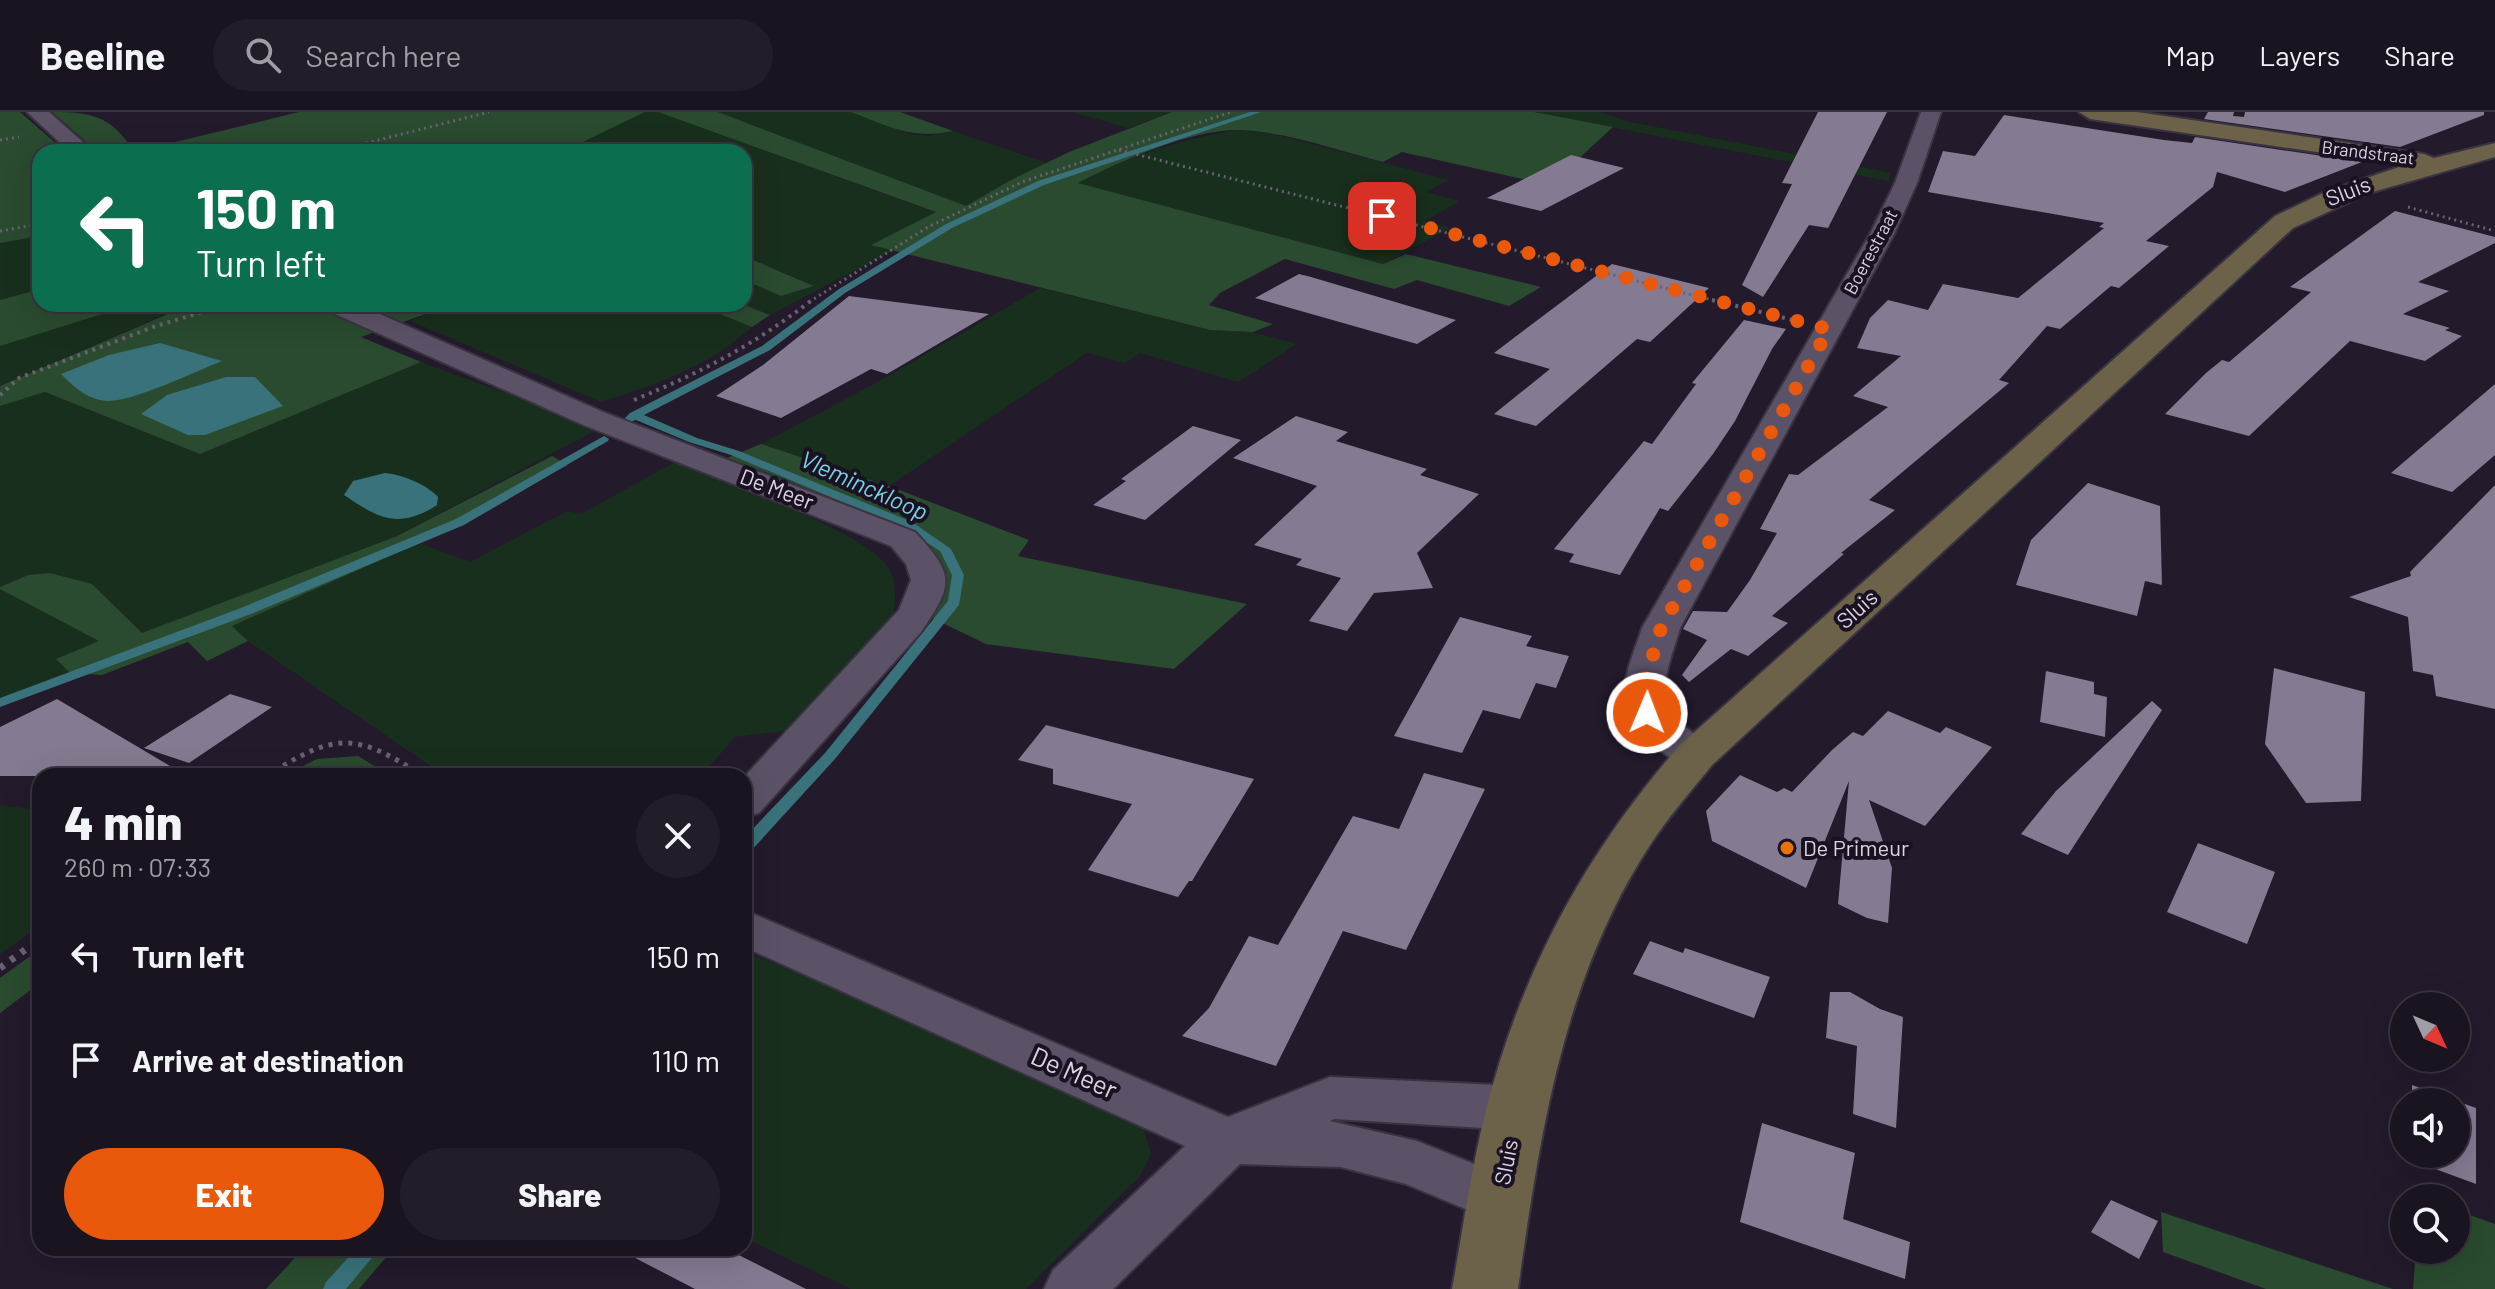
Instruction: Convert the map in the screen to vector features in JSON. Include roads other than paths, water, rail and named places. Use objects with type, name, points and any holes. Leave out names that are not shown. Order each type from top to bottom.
[{"type":"street","points":[[37,112],[74,144]]},
{"type":"street","name":"Boerestraat","points":[[1696,755],[1663,733],[1647,713],[1642,692],[1661,628],[1882,234],[1906,183],[1931,112]]},
{"type":"street","name":"Brandstraat","points":[[2090,112],[2441,163]]},
{"type":"street","name":"Brandstraat","points":[[2295,144],[2401,172]]},
{"type":"street","name":"Sluis","points":[[1485,1289],[1517,1108],[1546,1013],[1580,929],[1634,832],[1696,755],[2284,222],[2349,190],[2401,172],[2495,150]]},
{"type":"street","name":"De Meer","points":[[353,312],[592,418],[903,539],[927,564],[929,591],[908,624],[752,794]]},
{"type":"street","name":"De Meer","points":[[752,931],[1228,1141]]},
{"type":"street","points":[[1074,1289],[1165,1198],[1228,1141],[1330,1098],[1517,1108]]},
{"type":"street","points":[[1228,1141],[1341,1144],[1417,1164],[1499,1199]]},
{"type":"waterway","name":"Vleminckloop","points":[[635,416],[766,348],[842,291],[949,226],[1041,183],[1257,112]]},
{"type":"waterway","name":"Vleminckloop","points":[[629,419],[635,416]]},
{"type":"waterway","name":"Vleminckloop","points":[[635,416],[908,525],[945,549],[958,575],[954,602],[830,756],[752,839]]},
{"type":"waterway","points":[[0,703],[246,611],[460,522],[604,439]]},
{"type":"waterway","name":"Vleminckloop","points":[[333,1289],[363,1256]]},
{"type":"place","name":"De Primeur","points":[[1787,848]]}]
